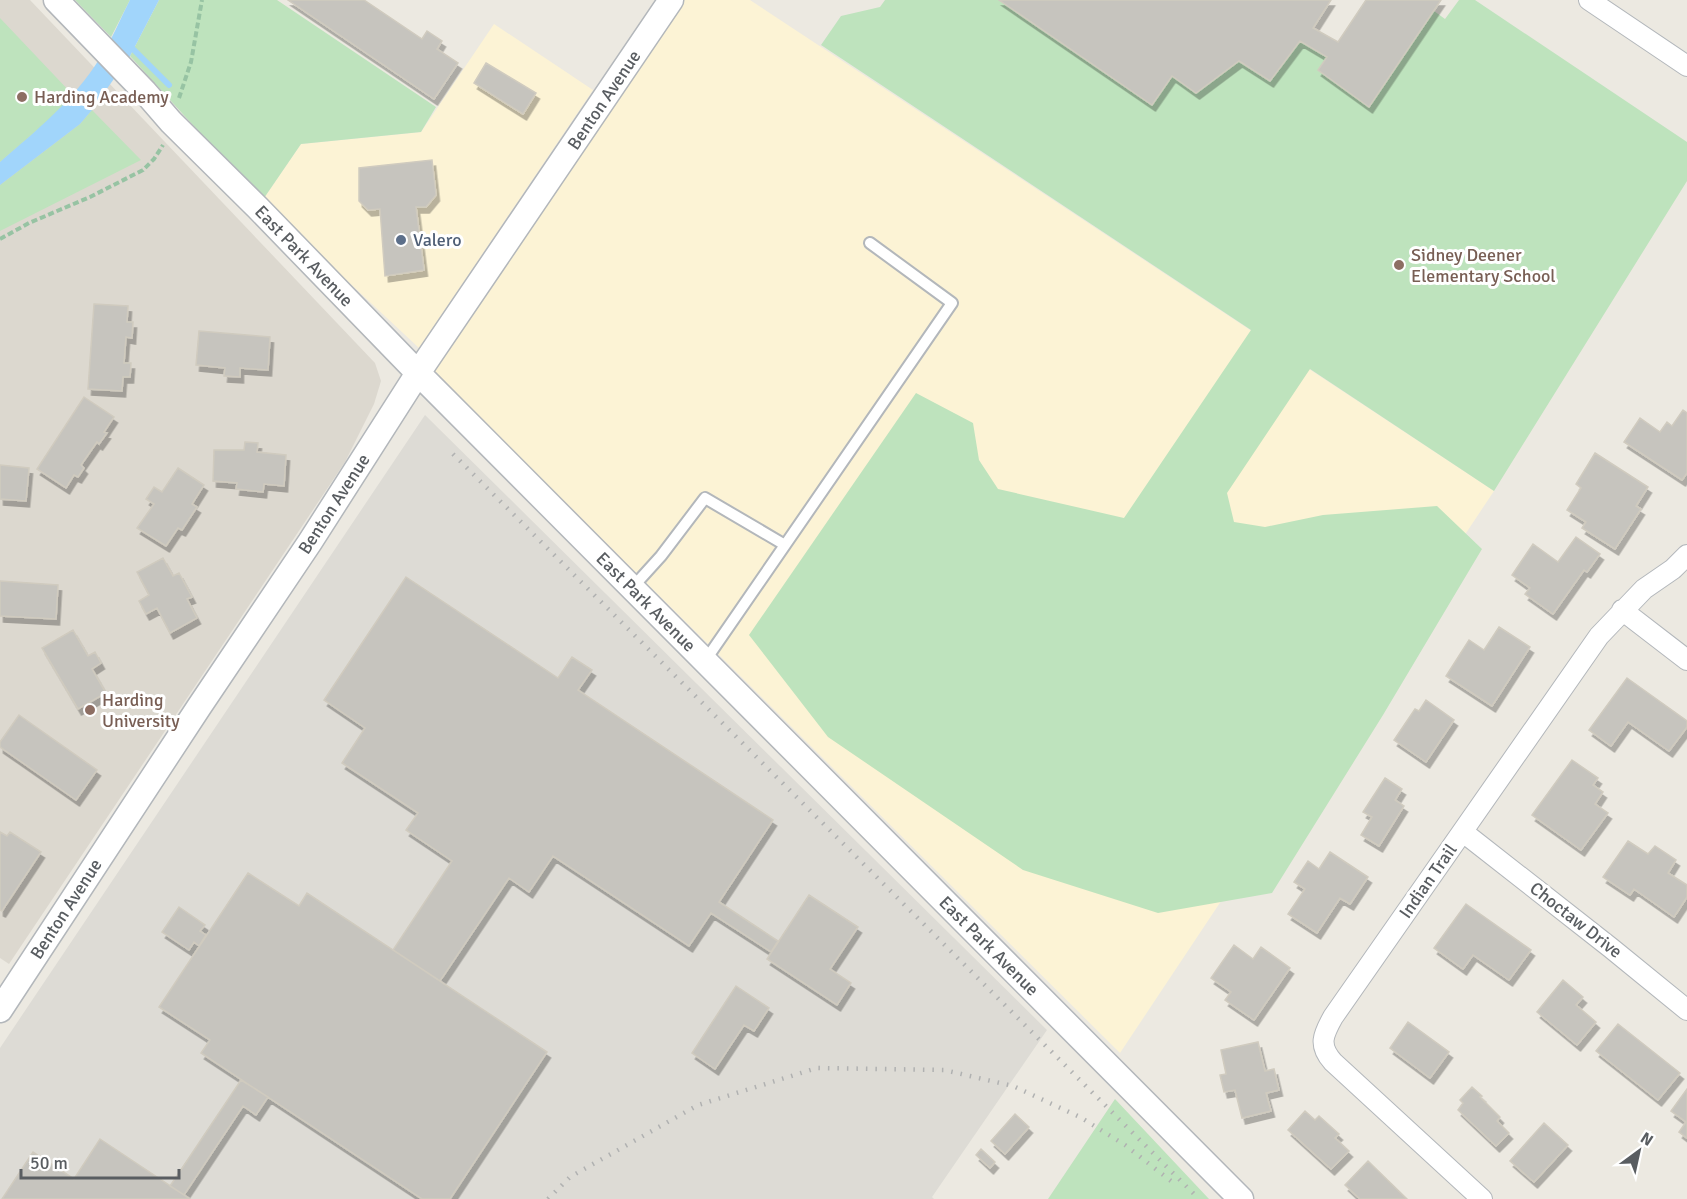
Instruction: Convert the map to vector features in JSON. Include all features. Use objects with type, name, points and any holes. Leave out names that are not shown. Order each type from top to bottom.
[{"type":"street","name":"East Park Avenue","points":[[56,0],[171,122],[418,373],[1241,1199]]},
{"type":"street","name":"Benton Avenue","points":[[0,1010],[160,765],[310,542],[418,373],[671,0]]},
{"type":"street","points":[[1589,0],[1687,66]]},
{"type":"street","name":"Indian Trail","points":[[1482,1199],[1333,1062],[1325,1053],[1323,1043],[1326,1030],[1583,658],[1622,610],[1644,589],[1673,569],[1687,555]]},
{"type":"street","points":[[1622,610],[1687,660]]},
{"type":"street","name":"Choctaw Drive","points":[[1463,832],[1687,1011]]},
{"type":"lane","points":[[705,661],[952,303],[870,243]]},
{"type":"lane","points":[[632,588],[661,556],[705,498],[785,545]]},
{"type":"path","points":[[0,239],[29,223],[90,197],[143,170],[158,154],[191,62],[202,0]]},
{"type":"shaded area","name":"Harding University","points":[[0,0],[30,0],[375,363],[381,381],[374,404],[345,462],[9,964],[0,958]]},
{"type":"shaded area","points":[[674,0],[750,0],[1494,491],[1120,1053],[432,370]]},
{"type":"shaded area","points":[[494,24],[593,90],[419,348],[262,201],[301,144],[421,132]]},
{"type":"shaded area","points":[[425,415],[1047,1030],[932,1197],[934,1199],[0,1199],[0,1048]]},
{"type":"green space","points":[[75,0],[130,0],[111,37]]},
{"type":"green space","points":[[159,0],[277,0],[436,107],[421,132],[301,144],[262,201],[130,56]]},
{"type":"green space","points":[[885,0],[999,0],[1152,104],[1172,76],[1196,93],[1239,61],[1300,41],[1327,57],[1434,11],[1445,19],[1459,0],[1475,0],[1687,142],[1687,181],[1494,491],[1310,369],[1227,493],[1234,522],[1265,527],[1323,515],[1437,506],[1482,549],[1383,715],[1272,893],[1158,913],[1023,870],[828,737],[749,635],[916,393],[973,423],[979,460],[998,489],[1124,518],[1251,330],[821,45],[841,16],[880,7]]},
{"type":"green space","points":[[0,18],[73,95],[49,120],[0,162]]},
{"type":"green space","points":[[92,110],[141,160],[0,231],[0,185],[80,124]]},
{"type":"green space","points":[[1115,1099],[1209,1199],[1048,1199]]},
{"type":"water","points":[[130,0],[159,0],[130,56],[80,124],[0,185],[0,162],[54,114],[79,87],[104,51]]},
{"type":"building","points":[[288,0],[364,0],[422,39],[427,31],[442,41],[437,49],[458,63],[434,99]]},
{"type":"building","points":[[999,0],[1331,0],[1313,28],[1338,42],[1366,0],[1441,0],[1369,107],[1318,70],[1327,57],[1300,41],[1270,81],[1239,61],[1196,93],[1172,76],[1152,105]]},
{"type":"building","points":[[486,63],[536,93],[523,114],[474,83]]},
{"type":"building","name":"Valero","points":[[432,160],[436,195],[426,207],[416,207],[424,270],[385,276],[380,209],[368,210],[359,201],[359,168]]},
{"type":"building","points":[[94,304],[128,306],[127,322],[133,322],[132,338],[126,337],[124,363],[131,363],[130,377],[123,377],[122,391],[88,389]]},
{"type":"building","points":[[199,331],[270,337],[268,370],[240,368],[240,377],[224,376],[225,368],[196,365]]},
{"type":"building","points":[[84,397],[114,417],[104,432],[107,433],[99,444],[97,442],[81,465],[84,468],[78,477],[74,475],[66,488],[37,469]]},
{"type":"building","points":[[1683,410],[1687,413],[1687,473],[1682,480],[1624,442],[1640,418],[1660,432],[1667,422],[1672,426]]},
{"type":"building","points":[[245,442],[258,443],[257,452],[286,455],[284,486],[264,484],[263,492],[236,489],[237,483],[213,481],[214,450],[244,450]]},
{"type":"building","points":[[1595,453],[1648,487],[1636,506],[1641,509],[1615,549],[1582,528],[1586,522],[1567,510],[1581,488],[1576,484]]},
{"type":"building","points":[[0,465],[29,468],[26,501],[0,499]]},
{"type":"building","points":[[178,468],[204,485],[192,504],[197,507],[182,530],[178,528],[166,546],[137,528],[154,504],[146,499],[154,487],[162,492]]},
{"type":"building","points":[[1576,537],[1600,554],[1587,572],[1584,570],[1553,614],[1525,594],[1530,588],[1512,575],[1533,544],[1558,562]]},
{"type":"building","points":[[163,558],[173,576],[179,573],[192,597],[187,599],[197,618],[170,633],[157,608],[146,614],[139,601],[149,595],[137,572]]},
{"type":"building","points":[[406,577],[558,678],[572,657],[592,670],[578,690],[773,820],[719,902],[778,941],[771,952],[711,913],[689,946],[553,856],[529,892],[509,878],[440,981],[393,950],[452,861],[406,830],[418,813],[342,763],[365,728],[324,700]]},
{"type":"building","points":[[0,581],[58,585],[56,619],[0,616]]},
{"type":"building","points":[[1499,627],[1530,647],[1492,706],[1446,676],[1469,640],[1484,650]]},
{"type":"building","points":[[73,630],[88,656],[95,652],[101,663],[92,669],[106,693],[78,709],[42,648]]},
{"type":"building","points":[[1627,678],[1687,721],[1687,727],[1669,751],[1628,722],[1611,746],[1589,730]]},
{"type":"building","points":[[1426,700],[1454,720],[1426,762],[1394,740],[1415,709],[1419,711]]},
{"type":"building","points":[[19,715],[97,770],[76,800],[0,747],[0,742]]},
{"type":"building","points":[[1572,760],[1598,778],[1593,785],[1603,792],[1595,804],[1608,813],[1581,850],[1532,815]]},
{"type":"building","points":[[1385,778],[1402,789],[1395,800],[1404,806],[1379,846],[1361,835],[1372,817],[1363,812]]},
{"type":"building","points":[[0,832],[7,836],[10,832],[41,852],[2,911],[0,910]]},
{"type":"building","points":[[1628,841],[1648,854],[1655,846],[1676,860],[1668,873],[1687,885],[1687,897],[1674,917],[1634,889],[1630,895],[1603,877]]},
{"type":"building","points":[[1330,852],[1368,877],[1350,904],[1340,898],[1317,933],[1288,914],[1305,889],[1294,882],[1308,861],[1319,869]]},
{"type":"building","points":[[248,873],[299,906],[307,893],[547,1052],[450,1199],[422,1199],[201,1053],[210,1040],[159,1007]]},
{"type":"building","points":[[809,895],[858,927],[830,969],[851,983],[837,1005],[767,959]]},
{"type":"building","points":[[1466,904],[1531,950],[1509,980],[1473,955],[1463,969],[1434,948]]},
{"type":"building","points":[[179,907],[205,925],[200,931],[206,935],[199,946],[194,942],[189,950],[162,932]]},
{"type":"building","points":[[1234,945],[1253,959],[1261,947],[1290,968],[1254,1020],[1225,1000],[1231,992],[1211,978]]},
{"type":"building","points":[[1563,980],[1583,997],[1576,1005],[1596,1022],[1577,1045],[1537,1012]]},
{"type":"building","points":[[736,986],[769,1008],[754,1031],[744,1025],[715,1069],[692,1053]]},
{"type":"building","points":[[1408,1022],[1449,1052],[1430,1078],[1390,1048]]},
{"type":"building","points":[[1618,1024],[1680,1073],[1658,1100],[1596,1051]]},
{"type":"building","points":[[1258,1042],[1265,1071],[1274,1069],[1279,1090],[1266,1093],[1271,1111],[1242,1118],[1235,1090],[1224,1092],[1220,1075],[1226,1074],[1221,1050]]},
{"type":"building","points":[[241,1080],[268,1097],[256,1115],[243,1106],[184,1195],[170,1186]]},
{"type":"building","points":[[1472,1087],[1500,1117],[1497,1121],[1509,1133],[1496,1146],[1458,1110],[1463,1103],[1460,1100]]},
{"type":"building","points":[[1687,1089],[1687,1138],[1679,1132],[1686,1122],[1671,1111]]},
{"type":"building","points":[[1305,1111],[1315,1120],[1319,1116],[1339,1134],[1335,1138],[1349,1151],[1331,1169],[1288,1130]]},
{"type":"building","points":[[1015,1114],[1029,1127],[1005,1154],[991,1141]]},
{"type":"building","points":[[1544,1123],[1568,1145],[1534,1182],[1510,1161]]},
{"type":"building","points":[[100,1139],[190,1199],[2,1199],[33,1152],[74,1179]]},
{"type":"building","points":[[981,1149],[995,1162],[990,1168],[976,1155]]},
{"type":"building","points":[[1368,1161],[1407,1199],[1360,1199],[1345,1185]]},
{"type":"waterway","points":[[129,45],[169,85]]},
{"type":"railway","points":[[453,454],[1199,1199]]},
{"type":"railway","points":[[548,1199],[570,1177],[698,1105],[817,1068],[944,1070],[1013,1086],[1080,1117],[1125,1145],[1171,1181]]},
{"type":"place","name":"Harding Academy","points":[[22,97]]},
{"type":"place","name":"Valero","points":[[401,240]]},
{"type":"place","name":"Sidney Deener Elementary School","points":[[1399,265]]},
{"type":"place","name":"Harding University","points":[[90,710]]}]
